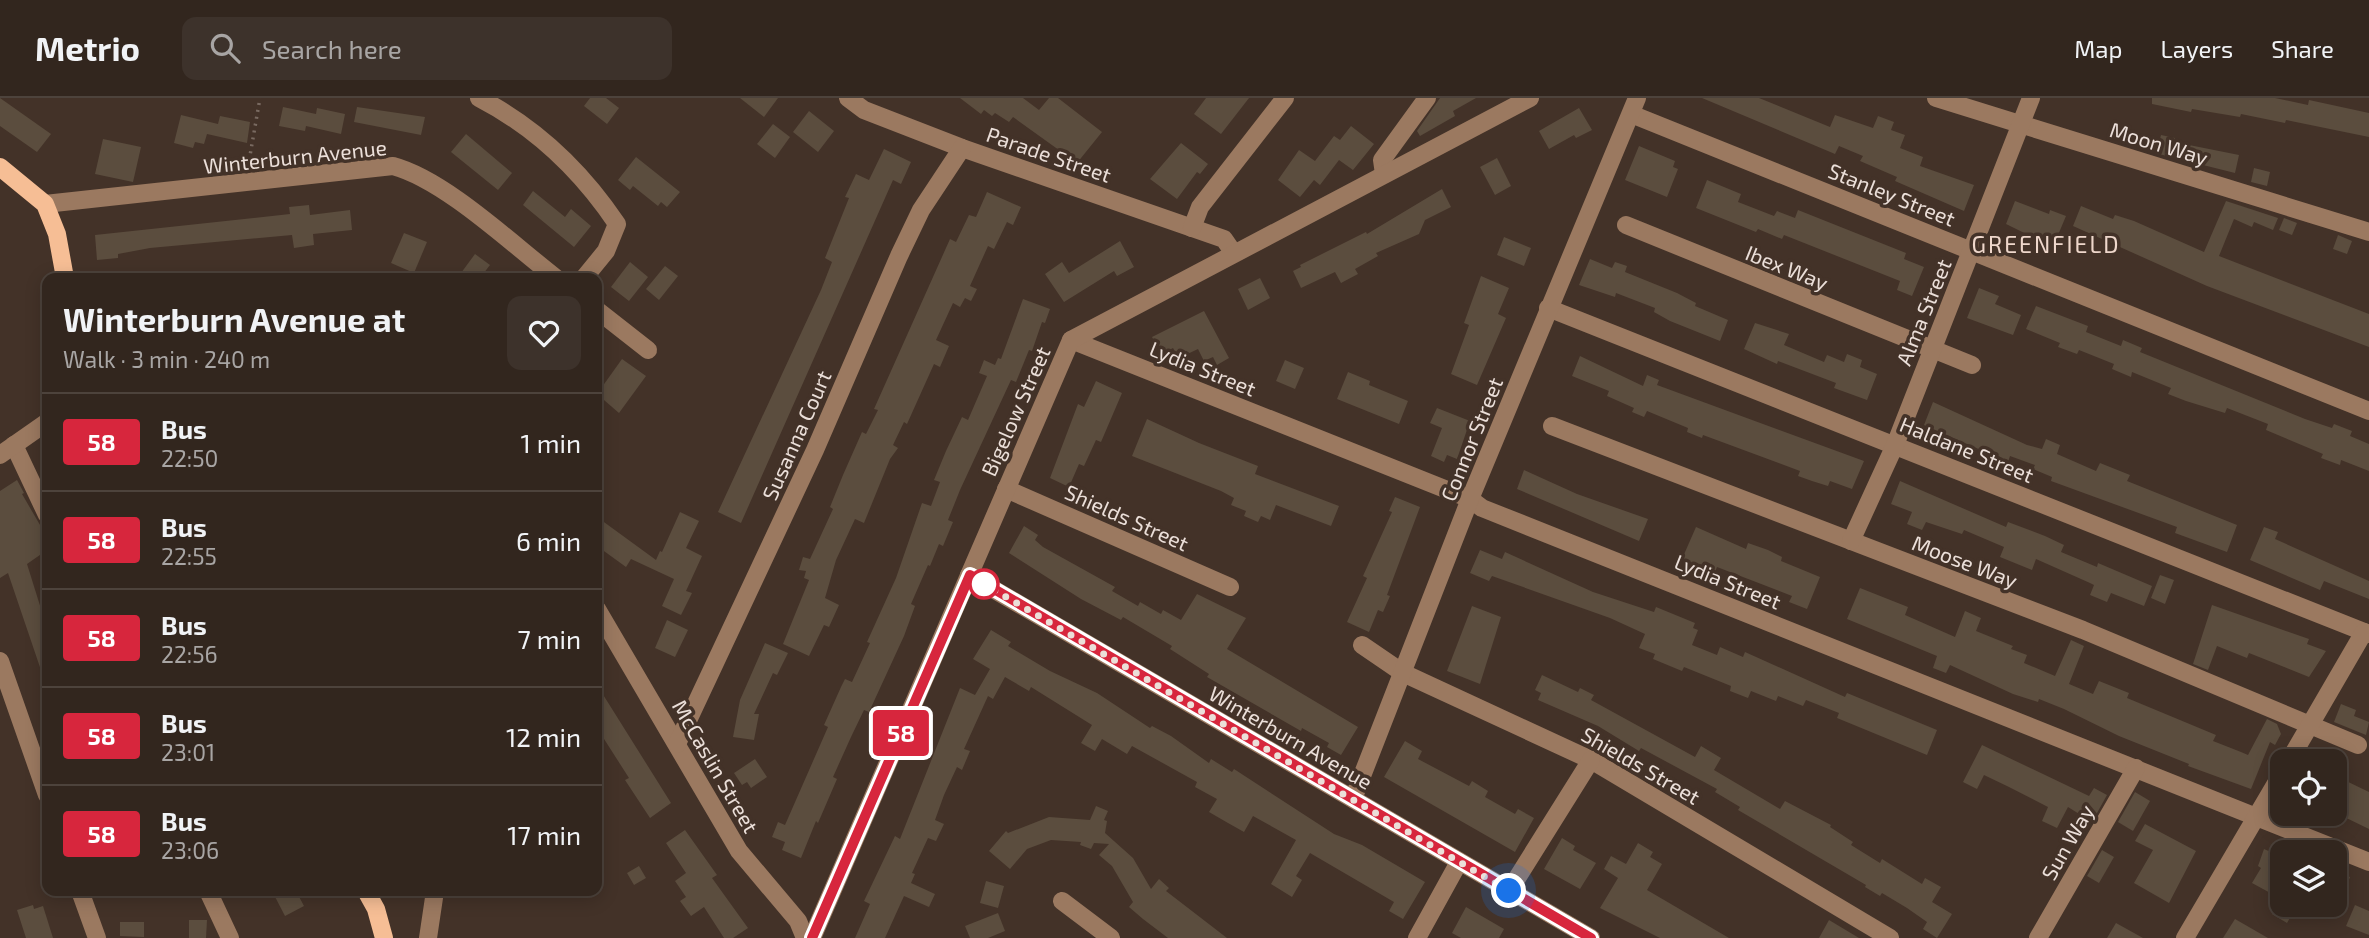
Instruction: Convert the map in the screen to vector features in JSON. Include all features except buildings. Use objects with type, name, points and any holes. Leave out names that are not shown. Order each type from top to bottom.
[{"type":"main road","points":[[0,167],[45,204],[57,234],[64,273]]},
{"type":"main road","points":[[369,896],[376,909],[384,938]]},
{"type":"street","points":[[479,98],[506,112],[581,177],[617,224],[606,251],[588,273]]},
{"type":"street","name":"Parade Street","points":[[848,98],[863,110],[962,148],[1224,239],[1233,252]]},
{"type":"street","points":[[1192,228],[1200,206],[1285,98]]},
{"type":"street","points":[[1384,174],[1382,160],[1427,98]]},
{"type":"street","name":"Bigelow Street","points":[[812,938],[1071,340],[1233,252],[1530,98]]},
{"type":"street","name":"Moon Way","points":[[1936,98],[2369,232]]},
{"type":"street","name":"Alma Street","points":[[1851,541],[1895,445],[2031,98]]},
{"type":"street","name":"Stanley Street","points":[[1634,106],[1973,250],[2369,411]]},
{"type":"street","name":"Connor Street","points":[[1353,799],[1470,499],[1634,106]]},
{"type":"street","name":"Susanna Court","points":[[677,744],[815,450],[899,256],[921,210],[962,148]]},
{"type":"street","name":"Winterburn Avenue","points":[[45,204],[393,166],[413,171],[440,188],[550,273]]},
{"type":"street","name":"Ibex Way","points":[[1626,225],[1972,365]]},
{"type":"street","name":"Haldane Street","points":[[1548,308],[2366,633]]},
{"type":"street","points":[[602,314],[648,350]]},
{"type":"street","name":"Lydia Street","points":[[1071,340],[1470,499],[1482,508],[2136,768],[2255,819],[2369,862]]},
{"type":"street","points":[[42,426],[7,450],[42,507]]},
{"type":"street","name":"Moose Way","points":[[1552,426],[2083,630],[2309,727],[2358,745]]},
{"type":"street","name":"Shields Street","points":[[1006,489],[1230,587]]},
{"type":"street","name":"Winterburn Avenue","points":[[970,575],[1591,938]]},
{"type":"street","name":"McCaslin Street","points":[[602,617],[739,851],[798,921],[805,938]]},
{"type":"street","points":[[2296,749],[2366,633]]},
{"type":"street","name":"Shields Street","points":[[1362,645],[1403,673],[1591,760],[1890,938]]},
{"type":"street","points":[[0,661],[42,781]]},
{"type":"street","points":[[1509,891],[1591,760]]},
{"type":"street","name":"Sun Way","points":[[2038,938],[2136,768]]},
{"type":"street","points":[[2185,938],[2270,793]]},
{"type":"street","points":[[1417,938],[1459,862]]},
{"type":"street","points":[[82,896],[97,938]]},
{"type":"street","points":[[210,896],[230,938]]},
{"type":"street","points":[[428,938],[434,896]]},
{"type":"street","points":[[1062,901],[1111,938]]},
{"type":"path","points":[[245,183],[260,98]]},
{"type":"bus line","name":"58","points":[[812,938],[970,575],[1591,938]]},
{"type":"district","name":"GREENFIELD","points":[[2046,244]]},
{"type":"route","points":[[984,584],[1509,891]]}]
